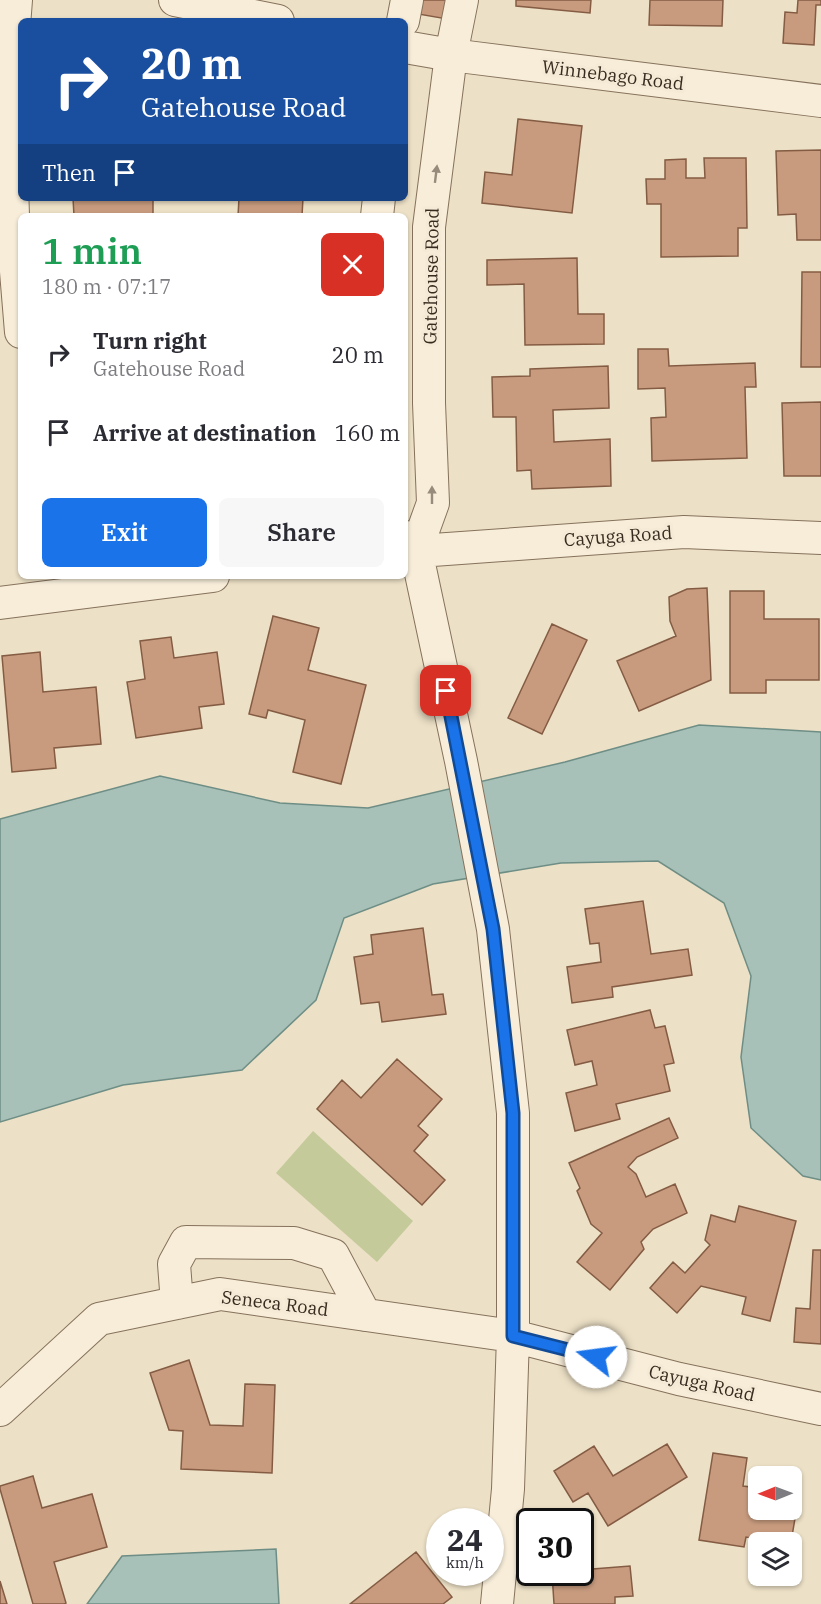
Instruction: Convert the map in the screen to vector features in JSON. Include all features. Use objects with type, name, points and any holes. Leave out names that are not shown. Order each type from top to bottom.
[{"type":"street","points":[[16,0],[9,90],[14,248],[18,296]]},
{"type":"street","points":[[175,0],[263,18]]},
{"type":"street","points":[[404,18],[407,0]]},
{"type":"street","name":"Gatehouse Road","points":[[409,546],[433,503],[429,403],[429,227],[451,55],[462,0]]},
{"type":"street","name":"Winnebago Road","points":[[408,48],[451,55],[821,101]]},
{"type":"street","name":"Cayuga Road","points":[[409,546],[684,532],[821,537]]},
{"type":"street","points":[[409,546],[461,761],[493,929],[513,1113],[513,1336],[508,1489],[497,1604]]},
{"type":"street","points":[[0,603],[44,587],[167,579]]},
{"type":"street","points":[[177,1303],[174,1264],[186,1242],[294,1243],[333,1255],[366,1315]]},
{"type":"street","name":"Seneca Road","points":[[0,1410],[99,1319],[220,1294],[513,1336]]},
{"type":"street","name":"Cayuga Road","points":[[513,1336],[679,1379],[821,1409]]},
{"type":"green space","points":[[313,1131],[413,1221],[377,1262],[276,1173]]},
{"type":"water","points":[[699,725],[821,732],[821,1180],[803,1176],[751,1128],[741,1057],[751,976],[724,903],[658,861],[561,863],[433,884],[344,918],[316,1000],[242,1070],[123,1085],[0,1122],[0,819],[160,776],[280,803],[368,808],[565,762]]},
{"type":"water","points":[[276,1549],[279,1604],[87,1604],[122,1556]]},
{"type":"building","points":[[421,0],[451,0],[447,19],[418,14]]},
{"type":"building","points":[[516,0],[591,0],[590,13],[516,6]]},
{"type":"building","points":[[650,0],[723,0],[722,26],[649,25]]},
{"type":"building","points":[[798,0],[821,0],[821,5],[816,5],[814,45],[783,43],[785,12],[797,13]]},
{"type":"building","points":[[518,119],[582,126],[572,213],[482,203],[485,172],[512,175]]},
{"type":"building","points":[[821,150],[821,240],[797,240],[796,214],[778,215],[776,151]]},
{"type":"building","points":[[704,158],[746,158],[747,228],[738,228],[738,256],[661,257],[661,204],[647,204],[646,179],[665,179],[665,160],[686,159],[686,178],[705,178]]},
{"type":"building","points":[[73,201],[153,201],[153,213],[74,213]]},
{"type":"building","points":[[239,201],[303,201],[302,213],[238,213]]},
{"type":"building","points":[[577,258],[578,314],[604,314],[604,344],[525,345],[524,284],[487,285],[487,260]]},
{"type":"building","points":[[802,272],[821,272],[821,367],[801,367]]},
{"type":"building","points":[[638,349],[668,349],[669,366],[755,363],[756,387],[745,387],[747,458],[652,461],[651,418],[666,417],[665,388],[638,389]]},
{"type":"building","points":[[608,366],[609,408],[553,410],[554,442],[610,439],[611,486],[532,489],[531,470],[517,471],[516,417],[493,417],[492,377],[530,376],[530,369]]},
{"type":"building","points":[[821,402],[821,476],[784,476],[782,403]]},
{"type":"building","points":[[707,588],[711,680],[639,711],[617,661],[676,636],[670,621],[669,597],[687,589]]},
{"type":"building","points":[[730,591],[764,591],[764,619],[819,619],[819,680],[766,680],[766,693],[730,693]]},
{"type":"building","points":[[273,616],[319,628],[308,670],[366,685],[341,784],[293,772],[305,720],[268,710],[266,718],[249,714]]},
{"type":"building","points":[[552,624],[587,640],[542,734],[508,718]]},
{"type":"building","points":[[171,637],[174,658],[217,652],[224,704],[199,707],[202,728],[136,738],[127,682],[145,679],[140,641]]},
{"type":"building","points":[[40,652],[43,692],[96,687],[101,744],[54,748],[56,768],[12,772],[2,656]]},
{"type":"building","points":[[643,901],[651,954],[688,949],[692,975],[612,987],[613,997],[572,1003],[567,967],[601,962],[599,943],[590,944],[585,909]]},
{"type":"building","points":[[423,928],[432,995],[443,994],[446,1014],[382,1022],[379,1002],[361,1004],[354,957],[373,954],[371,935]]},
{"type":"building","points":[[650,1010],[655,1028],[665,1026],[674,1063],[664,1065],[670,1091],[616,1104],[620,1119],[575,1131],[566,1093],[597,1085],[592,1061],[575,1065],[567,1030]]},
{"type":"building","points":[[397,1059],[442,1099],[418,1126],[428,1135],[414,1151],[445,1180],[422,1205],[317,1109],[342,1080],[361,1098]]},
{"type":"building","points":[[669,1118],[678,1138],[637,1157],[628,1167],[636,1174],[646,1197],[675,1184],[687,1213],[653,1229],[641,1242],[644,1249],[610,1290],[577,1262],[602,1233],[591,1224],[577,1191],[580,1188],[569,1163]]},
{"type":"building","points":[[739,1206],[796,1221],[770,1321],[742,1314],[746,1297],[701,1286],[677,1313],[650,1288],[673,1262],[685,1273],[710,1245],[705,1240],[711,1215],[735,1222]]},
{"type":"building","points":[[813,1250],[821,1250],[821,1344],[794,1342],[796,1308],[810,1309]]},
{"type":"building","points":[[189,1360],[210,1425],[243,1426],[245,1384],[275,1385],[272,1473],[181,1469],[183,1431],[169,1430],[150,1373]]},
{"type":"building","points":[[667,1444],[687,1477],[608,1526],[588,1493],[573,1502],[554,1471],[594,1446],[613,1476]]},
{"type":"building","points":[[713,1453],[747,1458],[743,1486],[748,1487],[748,1520],[795,1520],[793,1532],[748,1532],[744,1547],[699,1540]]},
{"type":"building","points":[[33,1476],[42,1508],[92,1494],[107,1547],[54,1562],[66,1603],[64,1604],[33,1604],[0,1489],[0,1486]]},
{"type":"building","points":[[416,1552],[426,1564],[426,1586],[443,1586],[452,1597],[443,1604],[350,1604]]},
{"type":"building","points":[[630,1566],[633,1596],[615,1597],[615,1604],[554,1604],[553,1586],[594,1586],[594,1569]]},
{"type":"building","points":[[0,1581],[7,1604],[0,1604]]},
{"type":"route","points":[[446,691],[493,929],[513,1113],[513,1336],[596,1357]]}]
